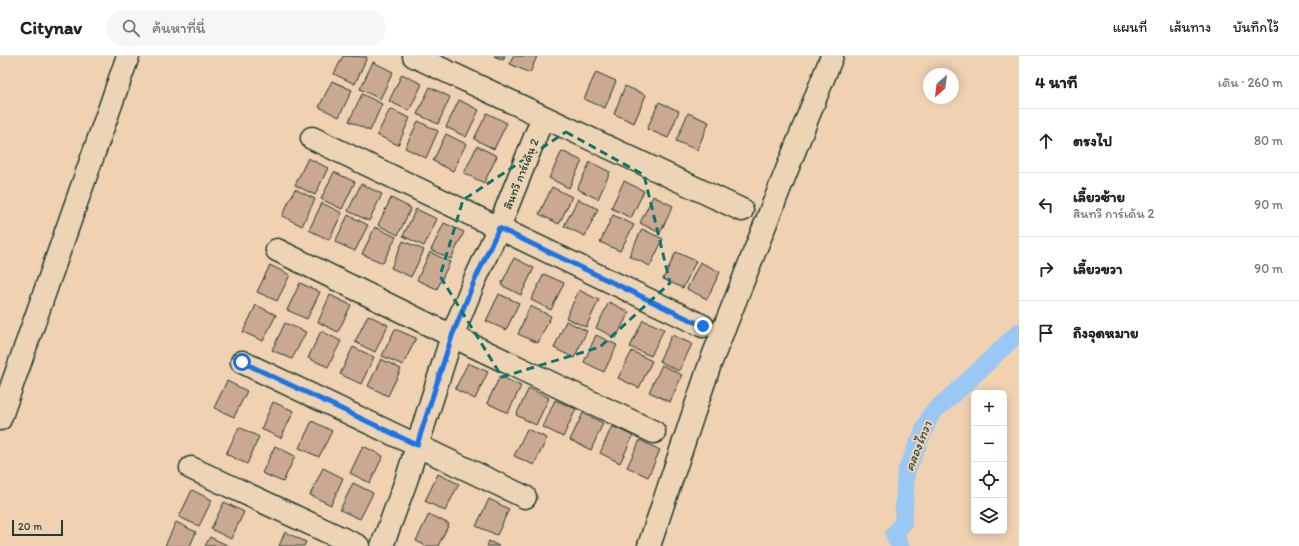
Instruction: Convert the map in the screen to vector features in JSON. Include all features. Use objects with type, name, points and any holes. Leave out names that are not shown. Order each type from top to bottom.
[{"type":"street","points":[[0,419],[128,56]]},
{"type":"street","points":[[414,56],[742,210]]},
{"type":"street","points":[[650,546],[710,364],[832,56]]},
{"type":"street","name":"สินทวี การ์เด้น 2","points":[[382,546],[406,481],[452,336],[474,282],[499,228],[543,117]]},
{"type":"street","points":[[312,138],[703,326]]},
{"type":"street","points":[[277,250],[452,336],[654,432]]},
{"type":"street","points":[[242,362],[525,497]]},
{"type":"street","points":[[192,468],[358,546]]},
{"type":"highlighted area","points":[[566,132],[644,175],[670,283],[600,347],[502,377],[440,276],[463,200]]},
{"type":"building","points":[[343,56],[367,57],[355,84],[334,74]]},
{"type":"building","points":[[494,56],[505,56],[503,60]]},
{"type":"building","points":[[513,56],[537,56],[530,73],[510,64]]},
{"type":"building","points":[[373,62],[393,72],[380,99],[360,89]]},
{"type":"building","points":[[596,72],[616,81],[605,108],[584,99]]},
{"type":"building","points":[[402,74],[422,84],[409,111],[389,101]]},
{"type":"building","points":[[332,81],[352,90],[339,117],[319,107]]},
{"type":"building","points":[[625,86],[646,95],[634,123],[614,114]]},
{"type":"building","points":[[430,87],[450,97],[438,124],[417,114]]},
{"type":"building","points":[[362,94],[382,104],[370,131],[349,121]]},
{"type":"building","points":[[459,100],[479,110],[466,137],[446,127]]},
{"type":"building","points":[[659,102],[679,111],[668,138],[647,129]]},
{"type":"building","points":[[390,109],[410,118],[398,145],[377,135]]},
{"type":"building","points":[[487,113],[507,123],[494,149],[474,139]]},
{"type":"building","points":[[688,113],[709,122],[697,150],[676,141]]},
{"type":"building","points":[[418,121],[438,131],[426,158],[405,148]]},
{"type":"building","points":[[446,134],[466,144],[453,171],[433,161]]},
{"type":"building","points":[[477,146],[497,156],[484,183],[464,173]]},
{"type":"building","points":[[562,151],[582,161],[569,188],[549,178]]},
{"type":"building","points":[[308,158],[328,168],[315,195],[295,185]]},
{"type":"building","points":[[590,162],[610,172],[598,199],[577,189]]},
{"type":"building","points":[[334,172],[355,182],[342,209],[321,199]]},
{"type":"building","points":[[624,181],[644,191],[631,218],[611,208]]},
{"type":"building","points":[[361,184],[382,194],[369,221],[348,211]]},
{"type":"building","points":[[552,187],[572,197],[559,224],[539,214]]},
{"type":"building","points":[[295,189],[315,199],[302,226],[282,216]]},
{"type":"building","points":[[653,196],[673,206],[660,233],[640,223]]},
{"type":"building","points":[[391,198],[411,208],[398,235],[378,225]]},
{"type":"building","points":[[578,199],[598,209],[585,236],[564,226]]},
{"type":"building","points":[[322,203],[342,213],[329,240],[309,230]]},
{"type":"building","points":[[416,209],[437,219],[424,246],[403,236]]},
{"type":"building","points":[[348,215],[368,225],[355,251],[335,242]]},
{"type":"building","points":[[613,215],[634,225],[620,251],[600,242]]},
{"type":"building","points":[[444,223],[464,232],[451,259],[431,250]]},
{"type":"building","points":[[375,227],[396,237],[383,263],[362,254]]},
{"type":"building","points":[[642,229],[663,239],[650,266],[629,256]]},
{"type":"building","points":[[403,241],[424,250],[411,277],[391,268]]},
{"type":"building","points":[[430,252],[450,262],[437,289],[417,280]]},
{"type":"building","points":[[676,252],[696,261],[683,288],[663,279]]},
{"type":"building","points":[[514,258],[534,268],[521,295],[501,285]]},
{"type":"building","points":[[700,262],[720,272],[707,299],[687,289]]},
{"type":"building","points":[[270,265],[290,275],[277,301],[257,292]]},
{"type":"building","points":[[544,274],[564,283],[551,310],[531,300]]},
{"type":"building","points":[[300,283],[320,292],[307,319],[287,310]]},
{"type":"building","points":[[579,290],[599,300],[586,327],[566,318]]},
{"type":"building","points":[[499,294],[519,303],[506,330],[486,321]]},
{"type":"building","points":[[330,295],[351,305],[338,332],[318,322]]},
{"type":"building","points":[[609,302],[629,312],[616,338],[596,328]]},
{"type":"building","points":[[256,305],[276,315],[263,341],[243,332]]},
{"type":"building","points":[[530,306],[551,316],[538,343],[518,334]]},
{"type":"building","points":[[368,315],[388,325],[375,352],[355,342]]},
{"type":"building","points":[[643,320],[664,329],[651,356],[630,347]]},
{"type":"building","points":[[566,321],[587,331],[574,358],[554,348]]},
{"type":"building","points":[[285,323],[306,332],[292,359],[272,350]]},
{"type":"building","points":[[395,329],[416,338],[403,365],[382,356]]},
{"type":"building","points":[[321,331],[341,341],[328,367],[308,358]]},
{"type":"building","points":[[596,335],[617,345],[604,372],[584,362]]},
{"type":"building","points":[[672,335],[692,344],[679,371],[659,361]]},
{"type":"building","points":[[353,347],[374,357],[361,384],[340,374]]},
{"type":"building","points":[[632,351],[652,361],[639,388],[618,378]]},
{"type":"building","points":[[381,359],[401,369],[388,396],[368,386]]},
{"type":"building","points":[[468,363],[488,372],[475,399],[455,389]]},
{"type":"building","points":[[662,365],[682,375],[670,402],[649,392]]},
{"type":"building","points":[[500,376],[521,386],[508,413],[487,403]]},
{"type":"building","points":[[227,381],[247,391],[234,417],[214,408]]},
{"type":"building","points":[[529,388],[549,398],[536,425],[516,415]]},
{"type":"building","points":[[555,400],[576,409],[563,437],[543,427]]},
{"type":"building","points":[[273,402],[294,411],[281,438],[261,429]]},
{"type":"building","points":[[583,413],[603,423],[591,450],[570,440]]},
{"type":"building","points":[[312,421],[332,431],[319,457],[299,448]]},
{"type":"building","points":[[612,426],[633,436],[620,463],[600,453]]},
{"type":"building","points":[[239,427],[259,437],[247,464],[226,454]]},
{"type":"building","points":[[527,429],[547,438],[534,465],[514,456]]},
{"type":"building","points":[[640,440],[660,450],[648,477],[627,467]]},
{"type":"building","points":[[275,446],[295,456],[283,482],[262,473]]},
{"type":"building","points":[[363,446],[383,456],[370,483],[350,473]]},
{"type":"building","points":[[323,468],[343,478],[331,505],[310,495]]},
{"type":"building","points":[[438,474],[459,484],[445,511],[425,501]]},
{"type":"building","points":[[353,483],[373,493],[360,519],[340,510]]},
{"type":"building","points":[[192,490],[212,500],[199,526],[179,517]]},
{"type":"building","points":[[489,499],[509,509],[497,535],[476,526]]},
{"type":"building","points":[[224,502],[244,512],[231,539],[211,529]]},
{"type":"building","points":[[429,514],[449,524],[438,546],[426,546],[416,541]]},
{"type":"building","points":[[176,522],[196,532],[190,546],[165,546]]},
{"type":"building","points":[[285,532],[306,542],[304,546],[279,546]]},
{"type":"building","points":[[210,537],[229,546],[205,546]]},
{"type":"building","points":[[489,541],[499,546],[487,546]]},
{"type":"waterway","name":"คลองไทวา","points":[[900,546],[894,535],[903,523],[906,472],[931,414],[1019,332]]},
{"type":"route","points":[[242,362],[417,445],[452,336],[474,282],[499,228],[703,326]]}]
